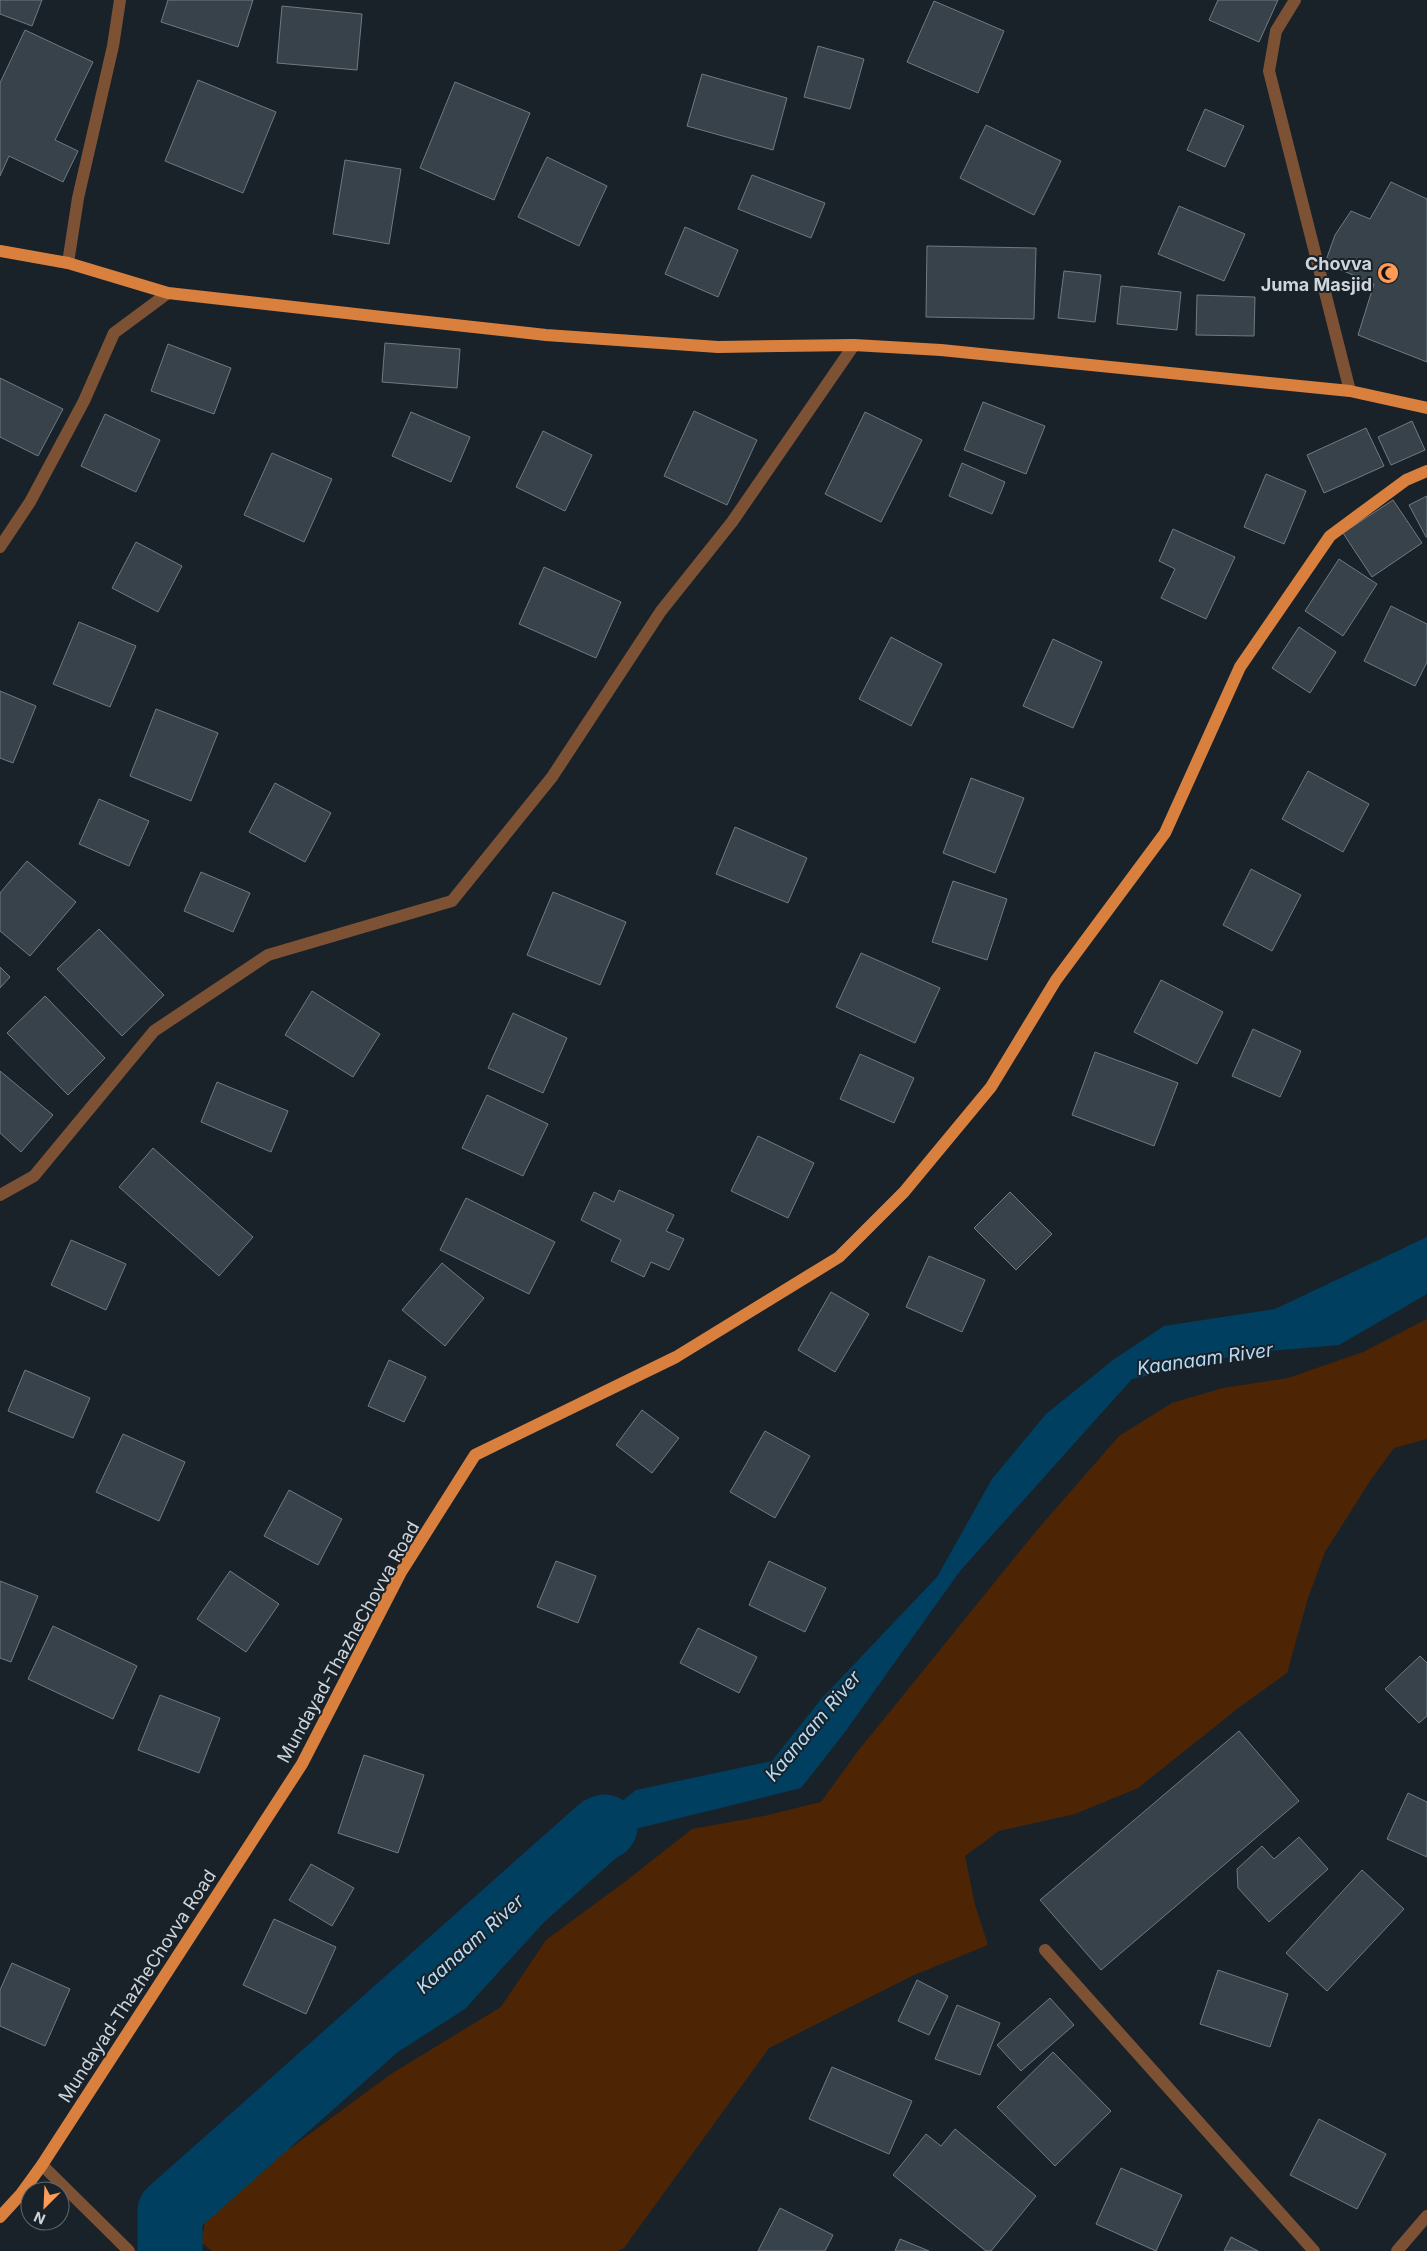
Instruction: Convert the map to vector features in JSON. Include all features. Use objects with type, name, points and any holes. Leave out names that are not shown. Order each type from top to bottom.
[{"type":"main road","points":[[0,251],[68,264],[168,293],[507,330],[718,348],[854,345],[970,352],[1104,365],[1219,380],[1350,391],[1427,408]]},
{"type":"main road","name":"Mundayad-ThazheChovva Road","points":[[0,2217],[21,2194],[42,2165],[302,1764],[401,1572],[475,1455],[676,1358],[838,1257],[904,1192],[991,1087],[1056,980],[1165,834],[1240,667],[1330,536],[1406,480],[1427,472]]},
{"type":"street","points":[[68,264],[78,198],[113,46],[120,0]]},
{"type":"street","points":[[1295,0],[1276,31],[1269,71],[1350,391]]},
{"type":"street","points":[[0,547],[35,494],[84,401],[114,333],[168,293]]},
{"type":"street","points":[[0,1195],[34,1176],[154,1031],[268,955],[452,902],[552,777],[661,611],[732,522],[854,345]]},
{"type":"street","points":[[1045,1950],[1314,2251]]},
{"type":"street","points":[[42,2165],[128,2251]]},
{"type":"street","points":[[1397,2251],[1427,2216]]},
{"type":"shaded area","points":[[1427,1319],[1427,1439],[1394,1448],[1370,1481],[1325,1552],[1308,1598],[1287,1673],[1241,1706],[1138,1788],[1075,1814],[999,1831],[965,1856],[975,1905],[988,1945],[914,1975],[769,2048],[624,2248],[617,2251],[212,2251],[201,2242],[211,2194],[292,2147],[391,2074],[501,2007],[546,1940],[692,1829],[764,1816],[821,1802],[858,1751],[1037,1530],[1119,1436],[1172,1403],[1223,1388],[1288,1378],[1363,1352]]},
{"type":"water","points":[[1427,1237],[1427,1294],[1339,1345],[1246,1353],[1132,1379],[960,1571],[845,1732],[801,1788],[627,1831],[465,2009],[390,2057],[342,2029],[403,2003],[544,1879],[601,1818],[636,1790],[772,1761],[822,1698],[937,1577],[992,1479],[1046,1414],[1113,1360],[1164,1326],[1275,1309]]},
{"type":"building","points":[[0,0],[42,0],[32,26],[0,14]]},
{"type":"building","points":[[168,0],[253,0],[238,47],[161,22]]},
{"type":"building","points":[[1218,0],[1278,0],[1259,42],[1209,20]]},
{"type":"building","points":[[934,1],[1004,31],[978,93],[907,62]]},
{"type":"building","points":[[282,6],[362,14],[357,70],[277,63]]},
{"type":"building","points":[[25,30],[93,62],[55,140],[78,151],[63,182],[9,156],[0,176],[0,83]]},
{"type":"building","points":[[818,46],[864,59],[850,109],[804,97]]},
{"type":"building","points":[[702,74],[787,98],[773,150],[687,126]]},
{"type":"building","points":[[198,80],[276,112],[243,193],[165,161]]},
{"type":"building","points":[[455,82],[530,113],[494,200],[420,168]]},
{"type":"building","points":[[1205,109],[1244,126],[1225,167],[1187,150]]},
{"type":"building","points":[[986,125],[1061,161],[1034,215],[960,178]]},
{"type":"building","points":[[547,157],[607,186],[579,246],[518,217]]},
{"type":"building","points":[[345,160],[401,169],[389,244],[333,234]]},
{"type":"building","points":[[752,175],[825,203],[811,238],[738,209]]},
{"type":"building","name":"Chovva Juma Masjid","points":[[1391,182],[1427,199],[1427,362],[1358,335],[1374,284],[1325,263],[1335,235],[1351,211],[1370,219]]},
{"type":"building","points":[[1179,206],[1245,234],[1224,281],[1158,254]]},
{"type":"building","points":[[685,227],[738,250],[718,297],[665,274]]},
{"type":"building","points":[[927,246],[1036,248],[1034,319],[926,317]]},
{"type":"building","points":[[1064,271],[1101,275],[1095,322],[1058,318]]},
{"type":"building","points":[[1121,286],[1181,292],[1177,330],[1117,324]]},
{"type":"building","points":[[1197,295],[1255,297],[1254,336],[1196,335]]},
{"type":"building","points":[[385,343],[460,349],[457,388],[382,382]]},
{"type":"building","points":[[168,344],[231,368],[214,414],[151,391]]},
{"type":"building","points":[[0,378],[63,409],[38,456],[0,437]]},
{"type":"building","points":[[983,402],[1045,426],[1026,474],[964,450]]},
{"type":"building","points":[[694,411],[757,440],[727,505],[664,476]]},
{"type":"building","points":[[411,412],[470,437],[451,482],[392,456]]},
{"type":"building","points":[[865,412],[922,440],[881,522],[825,494]]},
{"type":"building","points":[[105,414],[160,440],[136,492],[81,466]]},
{"type":"building","points":[[1412,421],[1425,450],[1391,465],[1378,437]]},
{"type":"building","points":[[1366,428],[1384,466],[1324,493],[1307,455]]},
{"type":"building","points":[[543,431],[592,455],[565,511],[516,487]]},
{"type":"building","points":[[272,453],[332,479],[304,542],[244,515]]},
{"type":"building","points":[[962,463],[1005,482],[992,514],[949,496]]},
{"type":"building","points":[[1266,474],[1306,491],[1284,544],[1244,527]]},
{"type":"building","points":[[1427,496],[1427,537],[1426,537],[1409,505]]},
{"type":"building","points":[[1393,500],[1422,543],[1372,577],[1343,533]]},
{"type":"building","points":[[1173,529],[1235,557],[1206,619],[1161,598],[1175,569],[1159,561]]},
{"type":"building","points":[[136,542],[182,566],[158,612],[112,588]]},
{"type":"building","points":[[1339,559],[1377,584],[1343,636],[1305,611]]},
{"type":"building","points":[[544,567],[621,602],[596,658],[519,624]]},
{"type":"building","points":[[1391,606],[1427,624],[1427,662],[1415,686],[1364,661]]},
{"type":"building","points":[[79,622],[136,646],[110,707],[53,684]]},
{"type":"building","points":[[1299,627],[1336,652],[1310,693],[1272,668]]},
{"type":"building","points":[[891,637],[942,664],[911,726],[859,699]]},
{"type":"building","points":[[1053,639],[1102,662],[1073,728],[1023,706]]},
{"type":"building","points":[[0,691],[36,706],[13,763],[0,758]]},
{"type":"building","points":[[156,709],[218,733],[191,801],[130,776]]},
{"type":"building","points":[[1308,771],[1369,804],[1343,852],[1282,819]]},
{"type":"building","points":[[971,778],[1024,798],[995,873],[943,853]]},
{"type":"building","points":[[275,783],[331,813],[305,862],[249,832]]},
{"type":"building","points":[[99,799],[149,821],[129,866],[79,844]]},
{"type":"building","points":[[735,827],[807,858],[788,903],[716,874]]},
{"type":"building","points":[[27,861],[76,902],[30,956],[0,931],[0,893]]},
{"type":"building","points":[[1251,869],[1301,895],[1272,951],[1223,925]]},
{"type":"building","points":[[201,872],[250,893],[233,932],[184,911]]},
{"type":"building","points":[[953,881],[1007,899],[987,960],[932,942]]},
{"type":"building","points":[[553,892],[626,922],[600,985],[527,955]]},
{"type":"building","points":[[99,929],[164,995],[122,1036],[57,969]]},
{"type":"building","points":[[861,953],[940,988],[915,1043],[836,1007]]},
{"type":"building","points":[[0,967],[10,977],[0,988]]},
{"type":"building","points":[[1161,980],[1223,1012],[1197,1064],[1134,1032]]},
{"type":"building","points":[[312,991],[380,1034],[353,1077],[285,1035]]},
{"type":"building","points":[[45,996],[105,1058],[68,1095],[7,1033]]},
{"type":"building","points":[[513,1013],[567,1038],[543,1093],[488,1068]]},
{"type":"building","points":[[1253,1029],[1301,1051],[1280,1097],[1232,1076]]},
{"type":"building","points":[[1095,1052],[1178,1083],[1154,1146],[1072,1115]]},
{"type":"building","points":[[860,1054],[914,1078],[894,1123],[840,1099]]},
{"type":"building","points":[[0,1071],[53,1115],[21,1152],[0,1133]]},
{"type":"building","points":[[217,1082],[288,1111],[271,1152],[201,1122]]},
{"type":"building","points":[[487,1095],[548,1124],[523,1176],[462,1148]]},
{"type":"building","points":[[758,1136],[814,1163],[788,1218],[731,1191]]},
{"type":"building","points":[[153,1148],[253,1237],[219,1276],[119,1187]]},
{"type":"building","points":[[619,1190],[674,1215],[666,1231],[684,1239],[669,1270],[651,1262],[644,1277],[611,1261],[621,1240],[581,1220],[594,1192],[614,1202]]},
{"type":"building","points":[[1010,1192],[1052,1234],[1016,1270],[974,1228]]},
{"type":"building","points":[[466,1198],[555,1242],[529,1294],[440,1250]]},
{"type":"building","points":[[71,1240],[126,1264],[106,1310],[51,1285]]},
{"type":"building","points":[[929,1256],[985,1280],[962,1332],[906,1307]]},
{"type":"building","points":[[442,1263],[484,1298],[445,1346],[402,1310]]},
{"type":"building","points":[[831,1292],[869,1314],[835,1372],[798,1350]]},
{"type":"building","points":[[389,1360],[426,1377],[404,1422],[368,1406]]},
{"type":"building","points":[[25,1370],[90,1398],[73,1438],[8,1411]]},
{"type":"building","points":[[642,1410],[679,1438],[652,1473],[616,1445]]},
{"type":"building","points":[[765,1431],[810,1456],[775,1518],[730,1492]]},
{"type":"building","points":[[123,1434],[185,1462],[159,1521],[96,1492]]},
{"type":"building","points":[[289,1490],[342,1519],[318,1565],[264,1536]]},
{"type":"building","points":[[556,1561],[596,1576],[578,1623],[537,1607]]},
{"type":"building","points":[[769,1561],[826,1588],[805,1632],[749,1605]]},
{"type":"building","points":[[230,1571],[279,1604],[246,1652],[197,1619]]},
{"type":"building","points":[[0,1581],[38,1596],[11,1662],[0,1658]]},
{"type":"building","points":[[53,1626],[137,1666],[113,1719],[28,1679]]},
{"type":"building","points":[[698,1628],[757,1657],[739,1693],[680,1663]]},
{"type":"building","points":[[1420,1656],[1427,1663],[1427,1716],[1419,1723],[1385,1689]]},
{"type":"building","points":[[160,1695],[220,1718],[199,1773],[138,1750]]},
{"type":"building","points":[[1239,1731],[1299,1801],[1101,1970],[1040,1900]]},
{"type":"building","points":[[364,1755],[424,1775],[398,1853],[338,1833]]},
{"type":"building","points":[[1408,1793],[1427,1802],[1427,1857],[1387,1839]]},
{"type":"building","points":[[1299,1837],[1328,1869],[1269,1922],[1238,1888],[1237,1869],[1262,1846],[1274,1859]]},
{"type":"building","points":[[311,1864],[354,1888],[332,1926],[289,1900]]},
{"type":"building","points":[[1362,1870],[1404,1909],[1327,1991],[1286,1953]]},
{"type":"building","points":[[274,1919],[336,1947],[306,2014],[243,1985]]},
{"type":"building","points":[[12,1963],[70,1989],[45,2046],[0,2026],[0,1990]]},
{"type":"building","points":[[1218,1970],[1288,1994],[1270,2047],[1200,2024]]},
{"type":"building","points":[[917,1980],[948,1996],[929,2035],[898,2021]]},
{"type":"building","points":[[1050,1998],[1074,2025],[1021,2071],[997,2045]]},
{"type":"building","points":[[957,2005],[1000,2023],[980,2075],[935,2059]]},
{"type":"building","points":[[1053,2052],[1111,2111],[1055,2166],[997,2107]]},
{"type":"building","points":[[832,2067],[912,2101],[889,2154],[809,2119]]},
{"type":"building","points":[[1319,2119],[1386,2154],[1357,2209],[1290,2175]]},
{"type":"building","points":[[955,2129],[1036,2196],[991,2251],[986,2251],[893,2175],[926,2134],[941,2146]]},
{"type":"building","points":[[1121,2168],[1182,2195],[1156,2251],[1096,2224]]},
{"type":"building","points":[[780,2208],[833,2235],[825,2251],[758,2251]]},
{"type":"building","points":[[1231,2237],[1258,2251],[1224,2251]]},
{"type":"building","points":[[900,2239],[929,2251],[895,2251]]},
{"type":"waterway","name":"Kaanaam River","points":[[170,2251],[170,2211],[600,1829],[605,1827]]},
{"type":"place","name":"Chovva Juma Masjid","points":[[1388,273]]}]
